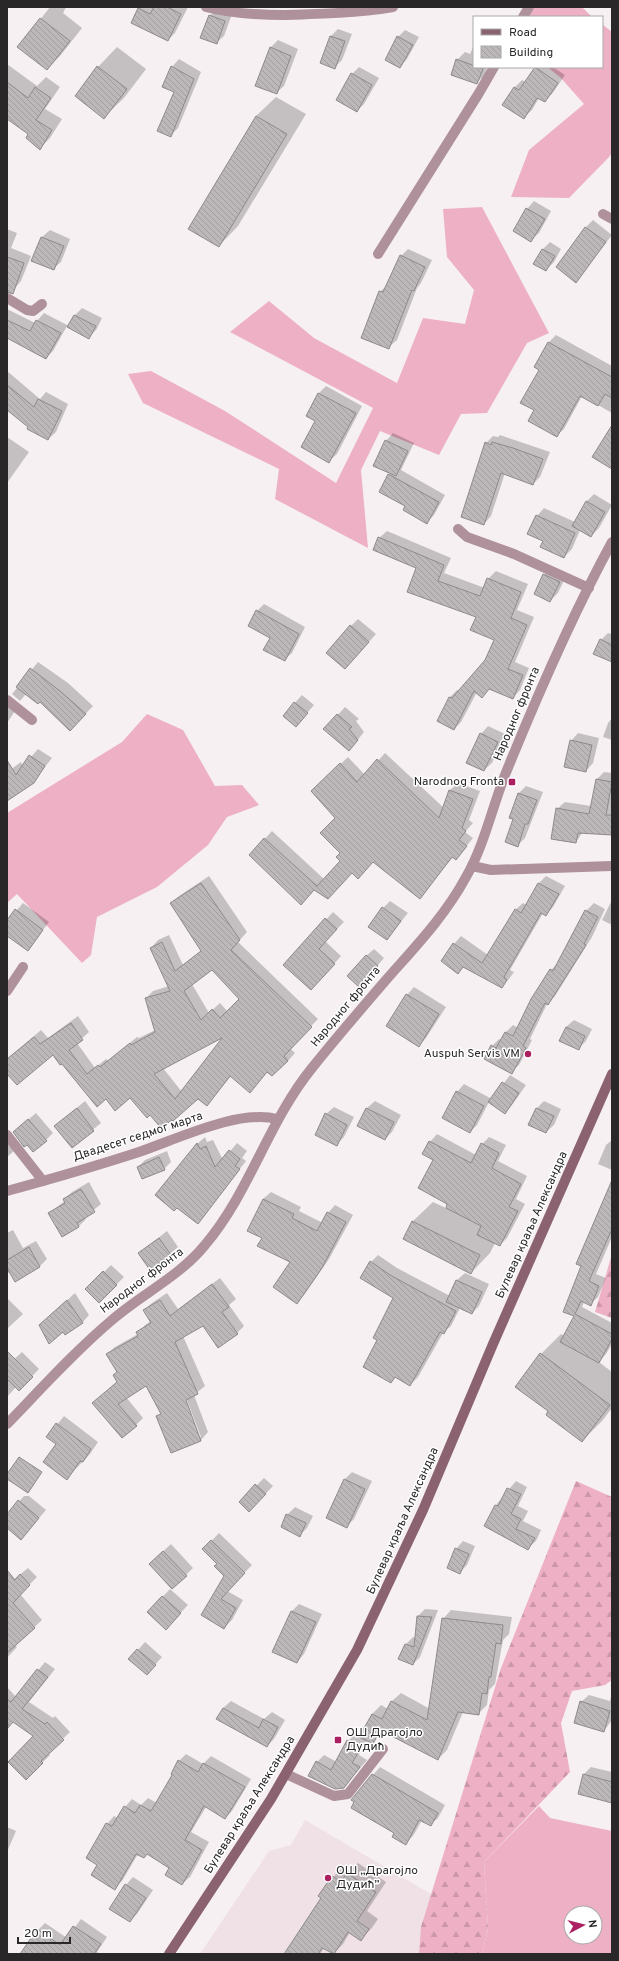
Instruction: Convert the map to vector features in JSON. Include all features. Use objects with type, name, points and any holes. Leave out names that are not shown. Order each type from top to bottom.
[{"type":"main road","name":"Булевар краља Александра","points":[[169,1954],[236,1854],[286,1774],[357,1650],[394,1575],[612,1074]]},
{"type":"street","points":[[206,7],[226,12],[265,14],[331,14],[393,7]]},
{"type":"street","points":[[524,16],[529,7]]},
{"type":"street","points":[[378,254],[480,93],[493,68]]},
{"type":"street","points":[[7,298],[27,310],[33,311],[42,304]]},
{"type":"street","points":[[458,529],[467,537],[514,554],[589,588]]},
{"type":"street","name":"Народног фронта","points":[[7,1424],[107,1324],[143,1295],[188,1264],[204,1247],[237,1199],[277,1119],[309,1071],[440,919],[453,900],[472,866],[498,793],[532,709],[612,542]]},
{"type":"street","points":[[7,700],[32,720]]},
{"type":"street","points":[[472,866],[491,870],[612,866]]},
{"type":"street","points":[[7,991],[23,968]]},
{"type":"street","name":"Двадесет седмог марта","points":[[7,1191],[139,1152],[225,1122],[265,1116],[277,1119]]},
{"type":"street","points":[[7,1136],[43,1181]]},
{"type":"street","points":[[286,1774],[334,1796],[341,1796],[348,1794],[383,1749]]},
{"type":"shaded area","name":"ОШ „Драгојло Дудић”","points":[[305,1820],[477,1921],[457,1954],[200,1954],[269,1851],[291,1845]]},
{"type":"green space","points":[[529,7],[582,7],[591,16],[524,16]]},
{"type":"green space","points":[[603,25],[612,32],[612,151],[610,156],[569,198],[511,197],[529,150],[584,104],[560,77],[548,68],[603,68]]},
{"type":"green space","points":[[482,207],[549,333],[527,343],[487,413],[461,414],[439,455],[380,431],[361,470],[368,548],[275,499],[279,469],[143,403],[128,374],[151,371],[225,411],[336,483],[373,408],[230,332],[269,301],[314,338],[397,383],[423,318],[465,324],[474,290],[447,257],[443,209]]},
{"type":"green space","points":[[147,714],[183,730],[215,786],[242,785],[259,805],[227,817],[208,845],[157,887],[97,917],[91,955],[82,963],[17,894],[7,903],[7,813],[122,742]]},
{"type":"green space","points":[[612,1254],[612,1318],[595,1312]]},
{"type":"green space","points":[[576,1481],[612,1497],[612,1680],[605,1685],[572,1691],[561,1723],[570,1772],[484,1862],[488,1929],[482,1954],[419,1954],[421,1927],[501,1668]]},
{"type":"green space","points":[[539,1806],[550,1818],[612,1831],[612,1954],[482,1954],[488,1929],[484,1862]]},
{"type":"building","points":[[154,7],[167,7],[181,14],[168,41],[131,23],[138,8],[150,14]]},
{"type":"building","points":[[209,15],[225,21],[217,44],[200,38]]},
{"type":"building","points":[[40,18],[70,41],[47,70],[17,47]]},
{"type":"building","points":[[330,36],[345,41],[335,69],[320,63]]},
{"type":"building","points":[[397,36],[413,45],[400,68],[385,60]]},
{"type":"building","points":[[270,47],[291,56],[277,94],[255,86]]},
{"type":"building","points":[[456,59],[473,65],[473,68],[483,69],[477,84],[451,75]]},
{"type":"building","points":[[97,66],[127,89],[104,119],[75,96]]},
{"type":"building","points":[[171,66],[194,79],[171,137],[157,131],[174,92],[162,87]]},
{"type":"building","points":[[534,68],[558,83],[545,102],[537,98],[524,119],[502,105],[514,87],[519,90]]},
{"type":"building","points":[[351,73],[372,85],[357,112],[336,100]]},
{"type":"building","points":[[7,82],[28,98],[35,87],[51,98],[36,120],[52,130],[40,150],[26,138],[28,134],[7,119]]},
{"type":"building","points":[[256,116],[287,134],[219,247],[188,229]]},
{"type":"building","points":[[526,208],[545,219],[531,242],[513,231]]},
{"type":"building","points":[[585,227],[606,242],[576,283],[556,267]]},
{"type":"building","points":[[41,237],[64,246],[54,270],[31,261]]},
{"type":"building","points":[[542,249],[555,256],[546,271],[533,264]]},
{"type":"building","points":[[400,255],[425,267],[414,291],[412,290],[389,349],[361,338],[379,291],[383,292]]},
{"type":"building","points":[[7,257],[24,263],[13,294],[7,292]]},
{"type":"building","points":[[74,315],[96,326],[89,339],[67,327]]},
{"type":"building","points":[[7,320],[30,331],[36,320],[61,333],[46,359],[7,338]]},
{"type":"building","points":[[548,342],[612,377],[612,398],[605,394],[598,406],[580,396],[557,437],[528,421],[534,410],[520,403],[539,370],[534,367]]},
{"type":"building","points":[[7,385],[34,407],[38,399],[62,411],[48,440],[27,429],[28,427],[7,410]]},
{"type":"building","points":[[318,393],[356,413],[329,463],[301,447],[315,421],[306,416]]},
{"type":"building","points":[[612,425],[612,469],[592,457]]},
{"type":"building","points":[[385,440],[408,451],[396,476],[373,466]]},
{"type":"building","points":[[485,442],[491,445],[492,442],[513,448],[543,459],[533,485],[501,473],[484,525],[461,517]]},
{"type":"building","points":[[388,474],[439,502],[427,524],[403,510],[405,506],[379,492]]},
{"type":"building","points":[[586,501],[605,512],[591,537],[572,526]]},
{"type":"building","points":[[536,515],[575,533],[564,558],[540,547],[543,541],[527,534]]},
{"type":"building","points":[[378,537],[444,565],[438,581],[480,596],[487,578],[521,592],[511,618],[527,625],[508,669],[523,675],[513,699],[489,689],[482,698],[474,691],[454,730],[437,721],[449,697],[452,698],[485,660],[494,640],[470,630],[476,617],[407,592],[416,568],[373,550]]},
{"type":"building","points":[[543,574],[560,582],[550,602],[534,594]]},
{"type":"building","points":[[256,610],[299,634],[285,661],[263,650],[270,638],[248,626]]},
{"type":"building","points":[[350,625],[369,642],[345,669],[326,653]]},
{"type":"building","points":[[600,639],[612,645],[612,662],[593,654]]},
{"type":"building","points":[[30,668],[60,691],[86,714],[70,731],[40,702],[38,704],[16,687]]},
{"type":"building","points":[[294,702],[308,713],[296,727],[283,716]]},
{"type":"building","points":[[337,714],[352,727],[349,729],[358,740],[349,751],[323,729]]},
{"type":"building","points":[[480,733],[498,742],[484,771],[466,763]]},
{"type":"building","points":[[570,740],[592,745],[586,772],[564,767]]},
{"type":"building","points":[[29,755],[45,766],[34,783],[7,801],[7,760],[16,775]]},
{"type":"building","points":[[377,759],[439,818],[449,790],[473,799],[462,828],[466,831],[459,840],[467,846],[456,860],[452,857],[420,899],[373,862],[358,879],[352,873],[328,899],[314,890],[301,905],[249,855],[264,838],[317,886],[340,861],[336,857],[340,853],[320,833],[335,818],[311,791],[340,763],[357,782]]},
{"type":"building","points":[[596,779],[612,782],[606,815],[612,815],[612,835],[578,833],[576,843],[551,839],[556,808],[589,814]]},
{"type":"building","points":[[518,793],[537,800],[528,824],[525,824],[518,847],[505,842],[513,819],[509,818]]},
{"type":"building","points":[[201,883],[240,940],[231,950],[312,1027],[284,1056],[288,1061],[272,1076],[267,1072],[250,1093],[230,1076],[207,1106],[198,1099],[173,1121],[172,1120],[161,1128],[150,1115],[147,1118],[130,1098],[115,1111],[106,1099],[97,1107],[53,1055],[17,1085],[7,1074],[7,1059],[34,1037],[40,1044],[71,1023],[83,1040],[69,1050],[87,1074],[98,1065],[100,1067],[130,1043],[131,1045],[155,1032],[145,998],[170,991],[150,948],[162,942],[175,971],[201,951],[170,903]],"holes":[[[212,970],[239,999],[220,1018],[212,1009],[201,1020],[184,991]],[[222,1038],[175,1099],[154,1074]]]},
{"type":"building","points":[[538,883],[559,894],[546,916],[541,913],[504,977],[507,980],[502,988],[463,967],[458,974],[441,961],[453,943],[482,963],[515,909],[521,913]]},
{"type":"building","points":[[382,907],[401,921],[387,940],[368,927]]},
{"type":"building","points":[[15,909],[43,930],[28,951],[7,936],[7,920]]},
{"type":"building","points":[[585,910],[598,917],[584,944],[586,945],[548,1005],[545,1003],[523,1046],[526,1048],[512,1074],[484,1059],[491,1045],[496,1048],[505,1032],[513,1036],[531,999],[550,969],[553,971]]},
{"type":"building","points":[[325,918],[337,929],[319,949],[335,964],[311,990],[283,965]]},
{"type":"building","points":[[366,955],[378,966],[359,987],[347,976]]},
{"type":"building","points":[[406,994],[439,1014],[419,1047],[386,1026]]},
{"type":"building","points":[[566,1027],[585,1036],[579,1050],[559,1041]]},
{"type":"building","points":[[502,1082],[519,1093],[505,1114],[488,1102]]},
{"type":"building","points":[[456,1091],[484,1106],[470,1133],[442,1118]]},
{"type":"building","points":[[77,1108],[94,1131],[72,1148],[54,1126]]},
{"type":"building","points":[[366,1108],[394,1122],[385,1140],[357,1126]]},
{"type":"building","points":[[536,1108],[554,1116],[546,1133],[528,1125]]},
{"type":"building","points":[[325,1113],[347,1125],[337,1146],[315,1135]]},
{"type":"building","points":[[28,1119],[47,1141],[33,1152],[27,1145],[24,1147],[13,1132]]},
{"type":"building","points":[[429,1141],[471,1163],[481,1143],[499,1153],[492,1168],[521,1184],[509,1207],[518,1211],[500,1246],[477,1235],[481,1226],[446,1208],[447,1204],[418,1188],[433,1160],[422,1154]]},
{"type":"building","points":[[197,1143],[200,1149],[206,1146],[215,1167],[229,1150],[240,1159],[235,1166],[240,1169],[198,1224],[177,1208],[174,1211],[155,1195]]},
{"type":"building","points":[[159,1157],[165,1170],[142,1179],[137,1167]]},
{"type":"building","points":[[612,1180],[612,1229],[589,1281],[599,1286],[591,1306],[581,1301],[575,1314],[612,1334],[612,1339],[599,1363],[560,1342],[574,1316],[563,1312],[581,1266],[576,1264]]},
{"type":"building","points":[[81,1189],[95,1212],[77,1223],[79,1227],[62,1237],[48,1213],[65,1203],[63,1199]]},
{"type":"building","points":[[263,1199],[294,1214],[292,1218],[317,1231],[327,1212],[346,1222],[322,1268],[297,1304],[273,1287],[290,1262],[257,1246],[262,1238],[247,1231]]},
{"type":"building","points":[[412,1221],[480,1255],[471,1274],[403,1239]]},
{"type":"building","points":[[159,1238],[171,1255],[150,1270],[138,1253]]},
{"type":"building","points":[[29,1247],[40,1267],[15,1282],[7,1268],[7,1260]]},
{"type":"building","points":[[370,1261],[390,1275],[456,1311],[444,1334],[440,1332],[410,1386],[395,1377],[391,1383],[363,1367],[377,1340],[373,1338],[393,1298],[360,1278]]},
{"type":"building","points":[[103,1271],[117,1285],[99,1303],[85,1289]]},
{"type":"building","points":[[456,1280],[482,1292],[472,1314],[446,1302]]},
{"type":"building","points":[[212,1284],[229,1307],[222,1312],[238,1334],[218,1348],[203,1326],[175,1342],[198,1394],[186,1400],[201,1441],[171,1453],[156,1416],[161,1414],[146,1386],[118,1404],[137,1426],[122,1438],[92,1403],[117,1382],[113,1375],[117,1372],[106,1354],[138,1336],[136,1332],[151,1323],[143,1310],[160,1300],[170,1316]]},
{"type":"building","points":[[67,1300],[83,1323],[65,1335],[63,1332],[49,1344],[39,1325]]},
{"type":"building","points":[[7,1351],[33,1377],[19,1391],[7,1379]]},
{"type":"building","points":[[540,1353],[610,1405],[582,1442],[546,1415],[548,1411],[515,1387]]},
{"type":"building","points":[[56,1423],[91,1449],[83,1462],[80,1461],[67,1480],[43,1462],[56,1444],[46,1437]]},
{"type":"building","points":[[19,1457],[42,1472],[28,1493],[7,1479],[7,1474]]},
{"type":"building","points":[[344,1479],[365,1489],[347,1528],[326,1518]]},
{"type":"building","points":[[255,1484],[266,1494],[249,1512],[239,1502]]},
{"type":"building","points":[[507,1488],[521,1494],[511,1514],[521,1519],[516,1529],[535,1538],[528,1550],[484,1526],[495,1505],[498,1506]]},
{"type":"building","points":[[18,1500],[39,1518],[21,1540],[7,1528],[7,1514]]},
{"type":"building","points":[[286,1514],[306,1523],[300,1537],[281,1527]]},
{"type":"building","points":[[211,1540],[245,1573],[221,1599],[236,1608],[224,1629],[201,1615],[224,1576],[214,1566],[217,1564],[202,1549]]},
{"type":"building","points":[[455,1548],[469,1554],[460,1574],[447,1568]]},
{"type":"building","points":[[163,1551],[187,1576],[172,1589],[149,1564]]},
{"type":"building","points":[[7,1570],[15,1580],[20,1574],[30,1585],[13,1603],[35,1628],[7,1653]]},
{"type":"building","points":[[162,1596],[181,1613],[166,1630],[147,1612]]},
{"type":"building","points":[[291,1611],[316,1622],[297,1663],[272,1652]]},
{"type":"building","points":[[417,1616],[432,1617],[413,1665],[398,1659],[405,1644],[414,1647]]},
{"type":"building","points":[[442,1618],[503,1625],[501,1644],[496,1643],[487,1694],[482,1693],[479,1715],[458,1712],[438,1760],[380,1730],[373,1744],[359,1737],[372,1714],[382,1719],[391,1701],[427,1720]]},
{"type":"building","points":[[137,1649],[156,1665],[147,1675],[128,1659]]},
{"type":"building","points":[[37,1669],[48,1677],[22,1709],[45,1724],[47,1722],[64,1740],[41,1761],[43,1763],[26,1780],[8,1762],[33,1736],[13,1722],[7,1729],[7,1699],[11,1702]]},
{"type":"building","points":[[580,1701],[610,1711],[604,1732],[574,1723]]},
{"type":"building","points":[[223,1708],[259,1728],[263,1719],[278,1727],[267,1747],[216,1719]]},
{"type":"building","points":[[347,1740],[361,1748],[352,1763],[360,1767],[344,1788],[335,1789],[308,1776],[316,1761],[331,1770]]},
{"type":"building","points":[[178,1760],[198,1772],[203,1763],[245,1787],[225,1819],[204,1806],[185,1840],[202,1850],[182,1885],[165,1875],[169,1868],[147,1854],[144,1858],[136,1854],[115,1890],[91,1875],[97,1865],[86,1858],[106,1823],[112,1826],[124,1806],[135,1813],[140,1805],[151,1811],[172,1775],[171,1774]]},
{"type":"building","points":[[372,1774],[438,1813],[431,1826],[419,1820],[406,1845],[392,1837],[394,1833],[351,1808],[354,1802],[351,1800]]},
{"type":"building","points":[[583,1774],[612,1782],[612,1803],[578,1794]]},
{"type":"building","points":[[347,1873],[376,1892],[357,1921],[369,1929],[361,1941],[348,1932],[334,1954],[322,1948],[318,1954],[284,1954],[321,1898],[318,1896],[332,1876],[341,1882]]},
{"type":"building","points":[[125,1884],[146,1898],[130,1922],[109,1909]]},
{"type":"building","points":[[73,1926],[101,1944],[94,1954],[20,1954],[37,1929],[60,1945]]},
{"type":"place","name":"Narodnog Fronta","points":[[512,782]]},
{"type":"place","name":"Auspuh Servis VM","points":[[528,1054]]},
{"type":"place","name":"ОШ Драгојло Дудић","points":[[338,1740]]},
{"type":"place","name":"ОШ „Драгојло Дудић”","points":[[328,1878]]}]
